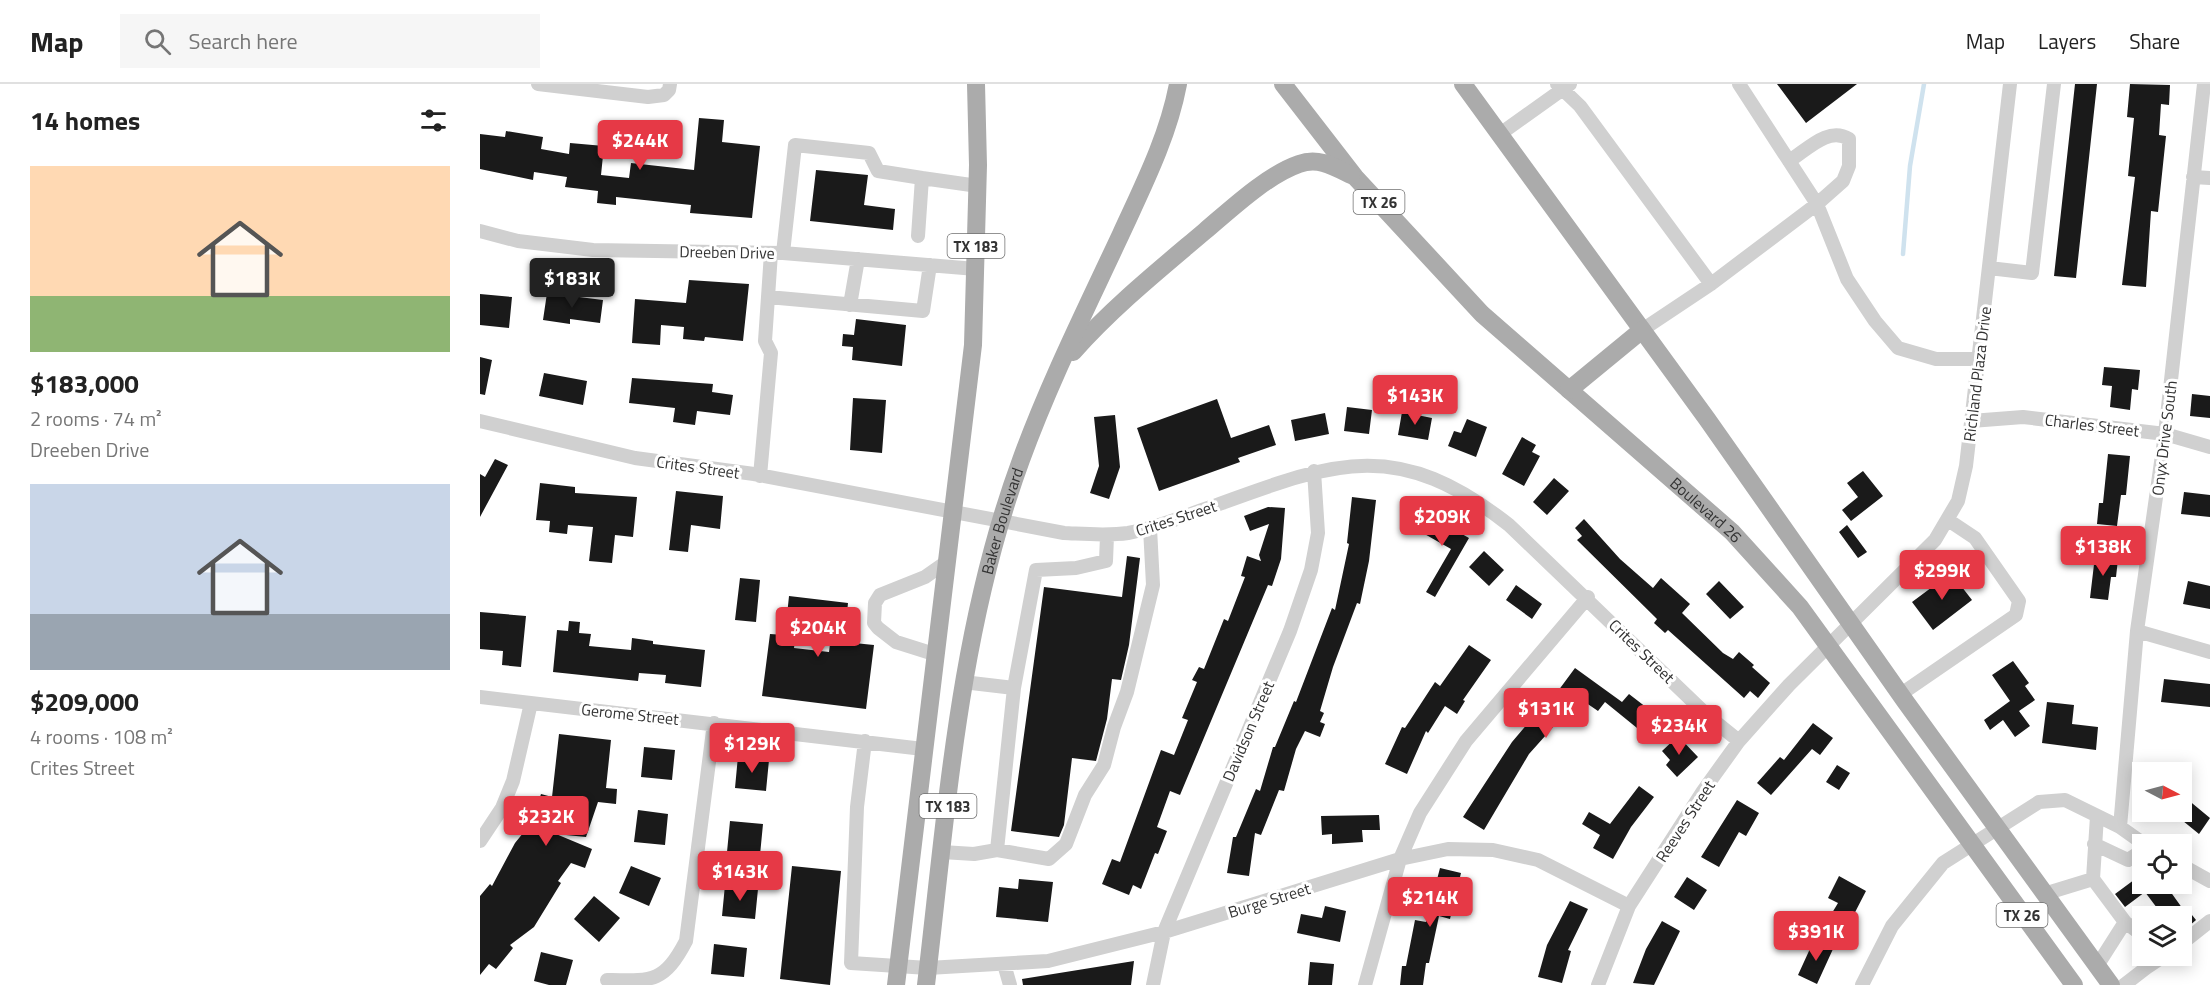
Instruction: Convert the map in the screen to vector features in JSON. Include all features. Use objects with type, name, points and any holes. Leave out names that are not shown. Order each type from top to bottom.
[{"type":"main road","name":"TX 183","points":[[896,985],[934,654],[973,345],[978,186],[976,84]]},
{"type":"main road","name":"Baker Boulevard","points":[[927,977],[963,682],[979,596],[1021,460],[1059,367],[1153,164],[1178,84]]},
{"type":"main road","name":"Boulevard 26","points":[[1283,84],[1355,177],[1482,314],[1732,532],[1800,607],[2074,985]]},
{"type":"main road","name":"TX 26","points":[[1463,84],[2111,985]]},
{"type":"main road","points":[[1059,367],[1104,317],[1228,212],[1288,169],[1300,163],[1323,161],[1355,177]]},
{"type":"main road","points":[[1569,390],[1642,330]]},
{"type":"street","points":[[538,84],[648,97],[664,95],[669,90],[670,84]]},
{"type":"street","points":[[1739,84],[1817,204],[1847,279],[1875,321],[1898,348],[1936,358],[1978,359]]},
{"type":"street","name":"Richland Plaza Drive","points":[[1850,623],[1935,540],[1948,520],[1960,489],[1971,421],[2010,84]]},
{"type":"street","points":[[1989,268],[2032,273],[2054,84]]},
{"type":"street","name":"Onyx Drive South","points":[[2120,827],[2138,631],[2165,434],[2204,84]]},
{"type":"street","points":[[1500,134],[1563,86],[1711,284]]},
{"type":"street","points":[[1642,330],[1711,284],[1817,204],[1843,181],[1849,166],[1849,139],[1840,134],[1828,135],[1790,161]]},
{"type":"street","points":[[760,476],[771,353],[765,341],[768,297],[795,145],[869,153],[878,171],[978,186]]},
{"type":"street","points":[[2193,177],[2210,178]]},
{"type":"street","points":[[918,236],[922,178]]},
{"type":"street","name":"Dreeben Drive","points":[[480,231],[518,241],[593,250],[777,253],[975,269]]},
{"type":"street","points":[[850,305],[858,259]]},
{"type":"street","points":[[768,297],[922,311],[930,265]]},
{"type":"street","name":"Charles Street","points":[[1971,421],[2023,417],[2165,434],[2210,447]]},
{"type":"street","name":"Crites Street","points":[[480,421],[635,458],[760,476],[1065,533],[1107,536],[1150,528],[1330,467],[1372,465],[1399,468],[1452,486],[1479,501],[1509,525],[1587,597],[1708,716],[1739,741]]},
{"type":"street","name":"Davidson Street","points":[[1153,985],[1164,932],[1290,631],[1311,570],[1318,533],[1314,471]]},
{"type":"street","points":[[1901,694],[2016,615],[2019,601],[1975,538],[1948,520]]},
{"type":"street","points":[[942,852],[974,854],[997,850],[1049,859],[1066,844],[1085,795],[1104,765],[1141,643],[1153,585],[1150,528]]},
{"type":"street","points":[[997,850],[1014,688],[1036,570],[1076,568],[1106,561],[1107,536]]},
{"type":"street","points":[[934,654],[896,642],[878,628],[874,623],[875,603],[880,595],[925,577],[945,563]]},
{"type":"street","points":[[1365,985],[1400,859],[1420,813],[1466,741],[1587,597]]},
{"type":"street","name":"Reeves Street","points":[[1598,985],[1629,906],[1702,791],[1739,741],[1850,623]]},
{"type":"street","points":[[2138,631],[2210,652]]},
{"type":"street","points":[[963,682],[1014,688]]},
{"type":"street","name":"Gerome Street","points":[[480,697],[923,748]]},
{"type":"street","points":[[480,842],[502,808],[513,781],[531,703]]},
{"type":"street","points":[[607,980],[639,981],[663,975],[677,959],[686,940],[714,723]]},
{"type":"street","name":"Burge Street","points":[[865,741],[857,807],[851,963],[898,965],[927,977],[1004,964],[1048,961],[1164,932],[1400,859],[1448,849],[1493,850],[1538,860],[1629,906]]},
{"type":"street","points":[[1862,985],[1892,927],[1943,863],[2039,802],[2065,800],[2120,827],[2132,836]]},
{"type":"street","points":[[2097,816],[2093,879],[2132,927]]},
{"type":"street","points":[[2094,844],[2128,860],[2132,857]]},
{"type":"street","points":[[2192,871],[2210,881]]},
{"type":"street","points":[[2044,894],[2093,879]]},
{"type":"street","points":[[2192,935],[2210,921]]},
{"type":"street","points":[[2097,966],[2126,922]]},
{"type":"street","points":[[1004,964],[1010,985]]},
{"type":"street","points":[[2124,985],[2143,966]]},
{"type":"building","points":[[1777,84],[1857,84],[1806,123]]},
{"type":"building","points":[[2075,84],[2097,84],[2076,278],[2054,276]]},
{"type":"building","points":[[2130,84],[2170,85],[2169,105],[2161,104],[2159,135],[2166,136],[2158,212],[2151,211],[2146,287],[2122,285],[2135,177],[2128,176],[2134,118],[2127,117]]},
{"type":"building","points":[[699,118],[724,120],[722,142],[760,146],[752,218],[690,213],[691,205],[616,197],[616,205],[597,203],[598,191],[565,187],[567,177],[534,172],[533,180],[480,169],[480,134],[505,137],[506,131],[543,137],[541,149],[569,154],[570,143],[604,146],[601,175],[629,178],[631,163],[694,170]]},
{"type":"building","points":[[816,170],[868,175],[864,205],[895,209],[893,230],[810,221]]},
{"type":"building","points":[[689,280],[749,284],[743,341],[705,337],[704,341],[683,339],[684,327],[661,325],[660,345],[632,343],[635,299],[686,303]]},
{"type":"building","points":[[547,293],[603,300],[600,323],[570,319],[570,324],[543,320]]},
{"type":"building","points":[[480,294],[512,297],[509,328],[480,325]]},
{"type":"building","points":[[856,319],[906,325],[902,366],[852,360],[853,347],[842,346],[843,334],[854,335]]},
{"type":"building","points":[[480,357],[492,360],[485,395],[480,394]]},
{"type":"building","points":[[2104,367],[2140,370],[2138,390],[2132,389],[2130,410],[2110,407],[2112,386],[2102,385]]},
{"type":"building","points":[[544,373],[587,381],[583,405],[539,396]]},
{"type":"building","points":[[632,378],[713,384],[712,392],[733,395],[730,415],[697,411],[695,425],[673,422],[675,408],[629,403]]},
{"type":"building","points":[[2192,394],[2210,396],[2210,418],[2190,416]]},
{"type":"building","points":[[853,398],[886,400],[882,453],[850,450]]},
{"type":"building","points":[[1217,399],[1231,438],[1269,425],[1276,445],[1238,458],[1240,462],[1159,491],[1137,428]]},
{"type":"building","points":[[1347,407],[1372,410],[1369,434],[1344,431]]},
{"type":"building","points":[[1402,412],[1432,418],[1428,440],[1398,435]]},
{"type":"building","points":[[1325,413],[1329,434],[1295,441],[1291,420]]},
{"type":"building","points":[[1115,415],[1120,467],[1109,499],[1090,493],[1099,466],[1094,417]]},
{"type":"building","points":[[1467,419],[1487,427],[1476,457],[1448,446],[1454,431],[1461,433]]},
{"type":"building","points":[[1522,437],[1536,445],[1532,452],[1540,456],[1524,486],[1502,474]]},
{"type":"building","points":[[2108,454],[2130,456],[2126,495],[2121,495],[2117,526],[2097,524],[2099,503],[2103,503]]},
{"type":"building","points":[[495,459],[508,465],[480,517],[480,474],[485,477]]},
{"type":"building","points":[[1863,471],[1883,496],[1851,521],[1842,510],[1858,497],[1847,483]]},
{"type":"building","points":[[1554,478],[1569,491],[1547,515],[1533,502]]},
{"type":"building","points":[[540,483],[575,487],[575,493],[637,497],[633,537],[615,535],[612,563],[589,561],[593,527],[568,525],[567,534],[549,532],[550,521],[536,520]]},
{"type":"building","points":[[676,491],[723,496],[720,529],[691,525],[688,552],[669,550]]},
{"type":"building","points":[[2184,492],[2210,495],[2210,517],[2181,514]]},
{"type":"building","points":[[1352,497],[1376,500],[1369,561],[1360,604],[1357,603],[1333,667],[1320,711],[1324,713],[1320,722],[1325,724],[1320,737],[1305,731],[1296,749],[1284,791],[1279,790],[1261,835],[1255,833],[1249,876],[1227,873],[1233,837],[1236,837],[1256,789],[1260,791],[1273,747],[1275,747],[1294,701],[1296,702],[1332,608],[1335,610],[1349,544],[1347,543]]},
{"type":"building","points":[[1268,507],[1285,508],[1281,559],[1272,586],[1268,585],[1180,795],[1170,791],[1157,827],[1167,831],[1158,854],[1155,853],[1141,889],[1133,885],[1129,895],[1102,884],[1112,859],[1120,862],[1161,750],[1174,755],[1188,720],[1182,718],[1197,682],[1192,680],[1199,667],[1204,669],[1224,619],[1228,621],[1245,577],[1241,576],[1247,556],[1261,561],[1259,555],[1269,524],[1250,531],[1244,516]]},
{"type":"building","points":[[1423,512],[1469,538],[1435,597],[1426,592],[1451,549],[1414,528]]},
{"type":"building","points":[[1584,519],[1620,559],[1653,588],[1661,578],[1690,604],[1682,613],[1723,653],[1733,659],[1739,652],[1754,665],[1752,667],[1770,683],[1758,698],[1750,691],[1744,698],[1668,630],[1665,633],[1654,623],[1657,619],[1577,540],[1582,536],[1575,528]]},
{"type":"building","points":[[1847,525],[1867,552],[1858,558],[1839,532]]},
{"type":"building","points":[[1484,551],[1504,570],[1489,586],[1469,567]]},
{"type":"building","points":[[1127,556],[1140,558],[1129,645],[1121,680],[1112,679],[1107,719],[1096,761],[1072,758],[1064,825],[1059,837],[1011,831],[1044,587],[1122,597]]},
{"type":"building","points":[[2095,556],[2118,559],[2116,577],[2111,577],[2108,600],[2090,598]]},
{"type":"building","points":[[1951,573],[1972,600],[1933,630],[1912,602]]},
{"type":"building","points":[[740,578],[760,580],[756,622],[735,620]]},
{"type":"building","points":[[1719,581],[1744,607],[1730,619],[1706,594]]},
{"type":"building","points":[[2188,581],[2210,586],[2210,609],[2183,604]]},
{"type":"building","points":[[1516,585],[1542,604],[1532,619],[1506,600]]},
{"type":"building","points":[[789,596],[848,603],[844,642],[874,645],[866,709],[762,696],[770,634],[785,635]],"holes":[[[797,625],[832,628],[829,652],[794,648]]]},
{"type":"building","points":[[480,612],[526,616],[521,667],[502,665],[503,651],[480,649]]},
{"type":"building","points":[[569,621],[580,622],[579,633],[591,634],[589,646],[631,650],[632,638],[653,641],[653,644],[705,650],[701,687],[665,683],[666,675],[639,673],[638,681],[553,672],[557,630],[568,631]]},
{"type":"building","points":[[1469,645],[1491,660],[1463,700],[1465,701],[1457,714],[1445,706],[1428,733],[1426,731],[1407,774],[1385,764],[1402,727],[1405,728],[1435,682],[1440,686]]},
{"type":"building","points":[[2013,661],[2029,683],[2025,686],[2035,700],[2019,711],[2030,726],[2015,737],[2003,720],[1990,730],[1984,720],[2010,701],[1992,675]]},
{"type":"building","points":[[1575,668],[1622,702],[1629,694],[1651,711],[1637,728],[1605,702],[1598,711],[1579,698],[1529,754],[1484,830],[1463,817],[1512,742],[1541,708],[1544,710]]},
{"type":"building","points":[[2164,679],[2210,684],[2210,707],[2161,702]]},
{"type":"building","points":[[2047,702],[2074,705],[2072,724],[2098,727],[2096,750],[2042,743]]},
{"type":"building","points":[[1813,723],[1833,738],[1820,755],[1812,749],[1771,795],[1757,783],[1780,757],[1784,760]]},
{"type":"building","points":[[559,734],[611,740],[606,788],[617,789],[616,804],[598,802],[586,837],[556,834],[592,849],[585,868],[571,863],[558,881],[561,883],[534,927],[510,945],[513,948],[496,969],[489,964],[480,975],[480,896],[490,884],[492,886],[515,843],[532,822],[541,794],[552,797]]},
{"type":"building","points":[[1678,736],[1698,757],[1677,777],[1666,765],[1670,760],[1662,751]]},
{"type":"building","points":[[644,747],[675,750],[672,780],[641,777]]},
{"type":"building","points":[[738,756],[769,760],[766,791],[735,788]]},
{"type":"building","points":[[1837,765],[1850,773],[1839,790],[1826,782]]},
{"type":"building","points":[[1639,786],[1654,797],[1631,827],[1613,859],[1593,848],[1600,835],[1582,824],[1589,812],[1610,824]]},
{"type":"building","points":[[1737,800],[1759,813],[1746,836],[1739,832],[1719,867],[1701,857]]},
{"type":"building","points":[[2192,803],[2210,818],[2199,834],[2184,822],[2192,822]]},
{"type":"building","points":[[638,810],[668,814],[665,845],[634,842]]},
{"type":"building","points":[[1379,815],[1380,830],[1362,830],[1363,842],[1332,844],[1332,834],[1322,835],[1321,816]]},
{"type":"building","points":[[730,821],[763,824],[760,855],[727,852]]},
{"type":"building","points":[[631,866],[661,878],[649,906],[619,893]]},
{"type":"building","points":[[792,866],[841,871],[830,985],[780,979]]},
{"type":"building","points":[[1440,868],[1461,873],[1450,919],[1439,916],[1429,963],[1426,963],[1423,985],[1400,985],[1402,966],[1406,966],[1415,920],[1426,922]]},
{"type":"building","points":[[1839,876],[1866,891],[1850,922],[1832,913],[1838,903],[1828,898]]},
{"type":"building","points":[[1687,877],[1707,890],[1694,910],[1674,897]]},
{"type":"building","points":[[1019,879],[1053,882],[1048,922],[996,917],[999,887],[1018,889]]},
{"type":"building","points":[[2132,881],[2132,894],[2142,894],[2125,907],[2115,894]]},
{"type":"building","points":[[725,885],[758,889],[755,919],[722,916]]},
{"type":"building","points":[[2146,894],[2172,894],[2181,906],[2156,906]]},
{"type":"building","points":[[594,896],[620,918],[599,942],[574,919]]},
{"type":"building","points":[[1570,901],[1588,909],[1568,950],[1571,951],[1562,983],[1538,977],[1547,945]]},
{"type":"building","points":[[1325,906],[1346,911],[1340,942],[1297,933],[1301,914],[1322,918]]},
{"type":"building","points":[[1662,921],[1680,931],[1654,985],[1633,983],[1646,949]]},
{"type":"building","points":[[1814,940],[1833,949],[1817,984],[1798,975]]},
{"type":"building","points":[[714,944],[747,948],[744,977],[711,974]]},
{"type":"building","points":[[541,952],[573,960],[566,985],[549,985],[534,981]]},
{"type":"building","points":[[1134,961],[1131,985],[1023,985],[1022,979]]},
{"type":"building","points":[[1310,962],[1334,964],[1332,985],[1308,985]]},
{"type":"waterway","points":[[1903,254],[1910,166],[1924,84]]}]
